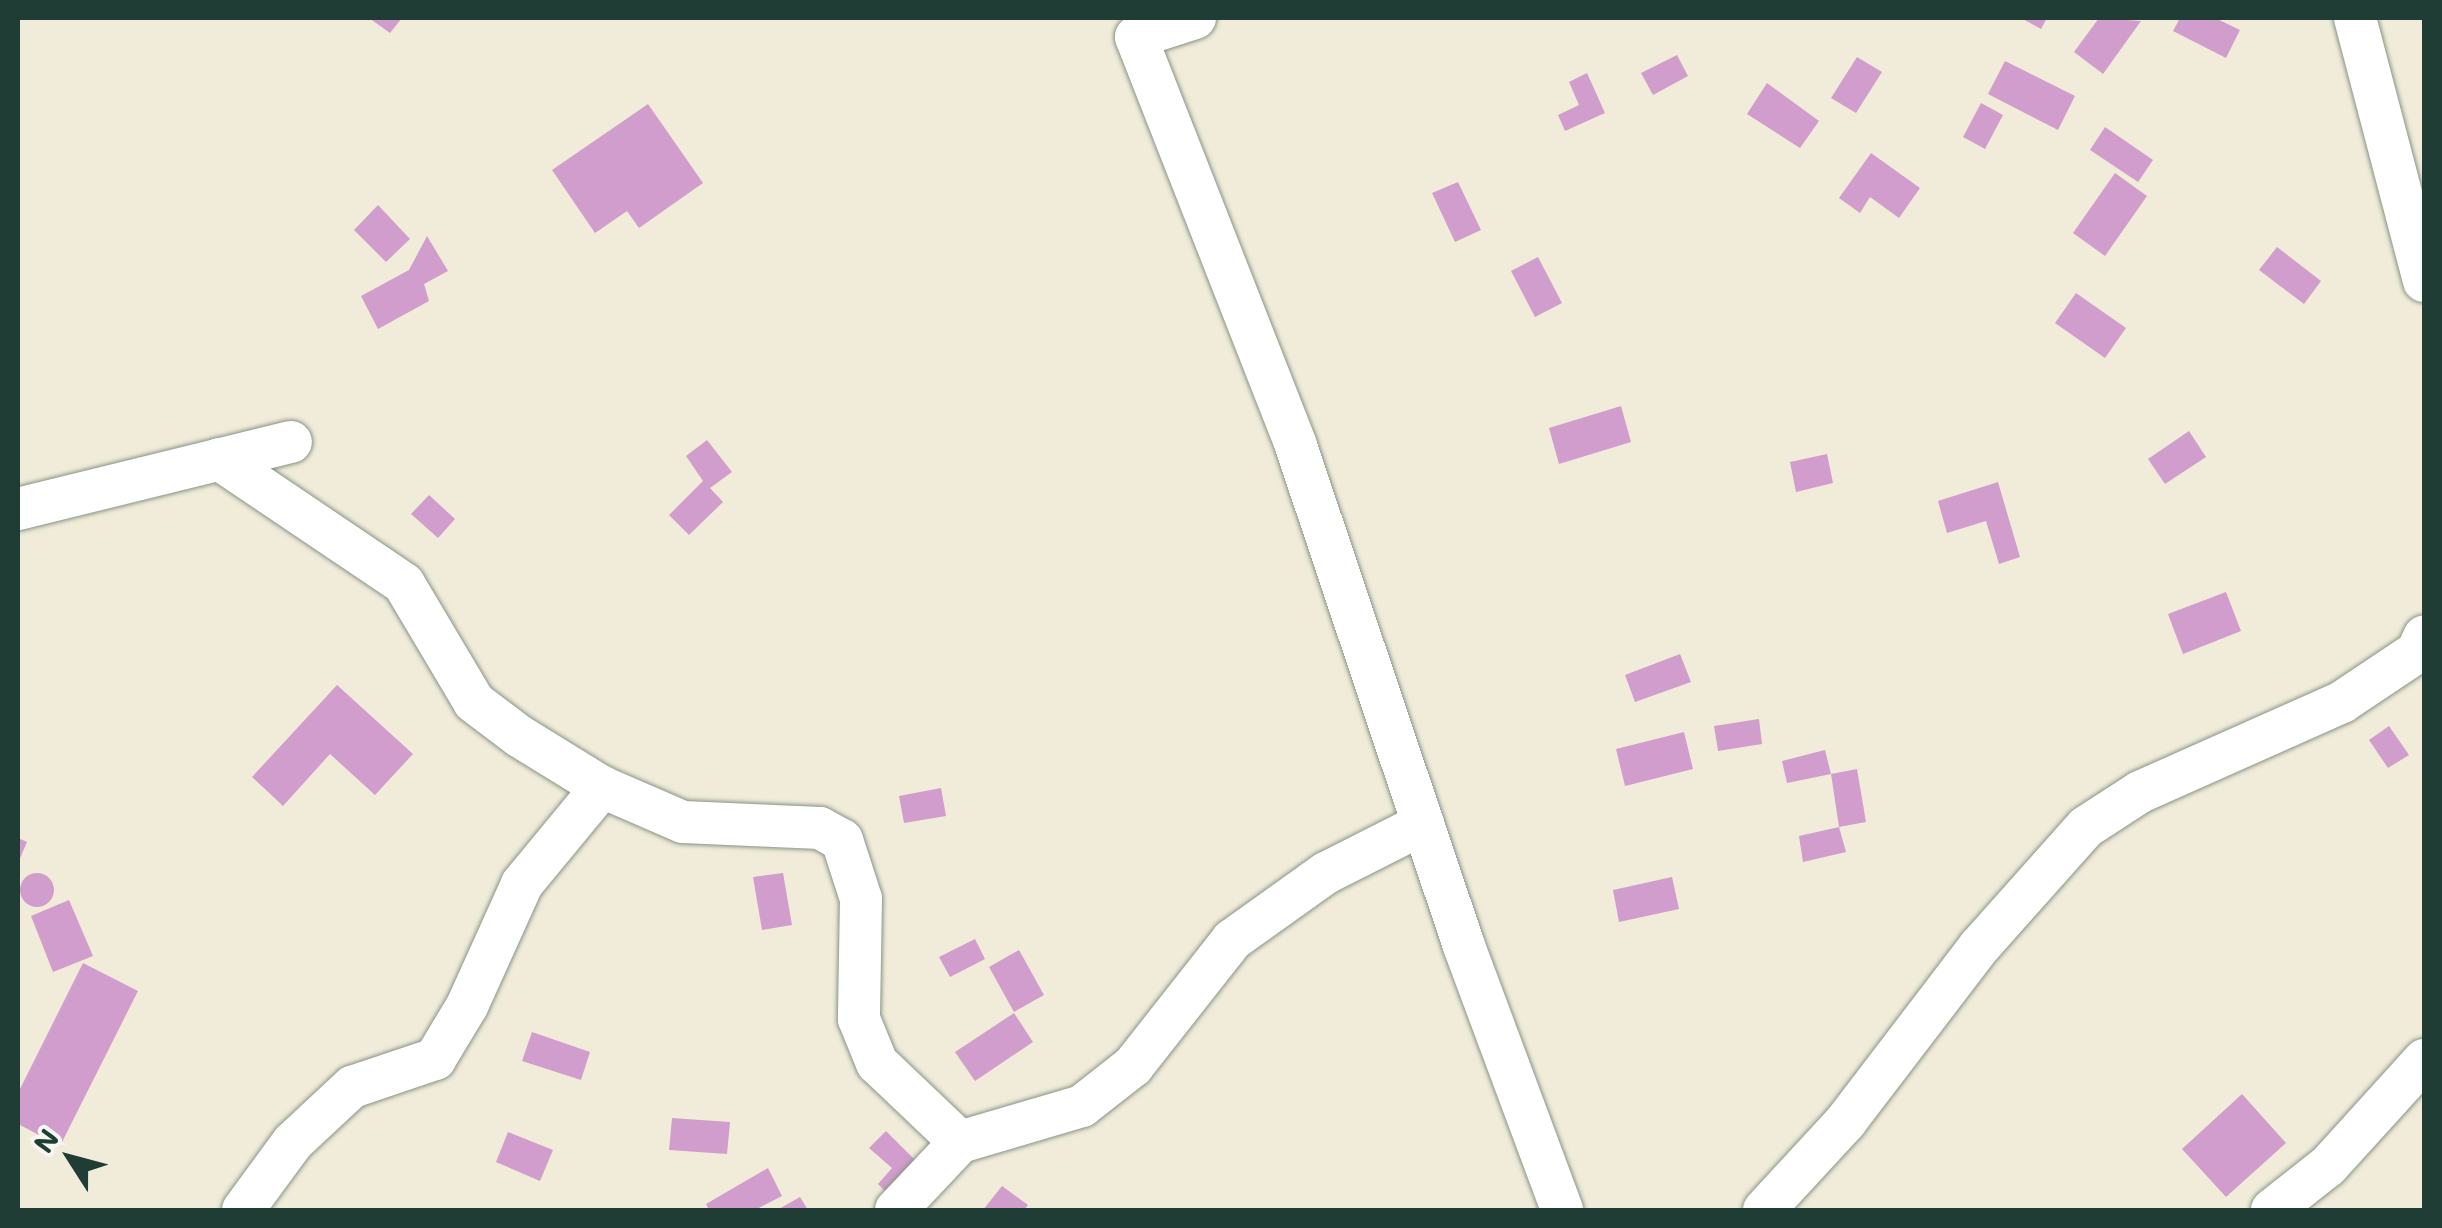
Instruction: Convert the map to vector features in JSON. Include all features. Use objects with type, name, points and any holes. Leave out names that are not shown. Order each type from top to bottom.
[{"type":"street","points":[[1195,18],[1136,37],[1296,446],[1423,824],[1562,1210]]},
{"type":"street","points":[[2354,18],[2424,281]]},
{"type":"street","points":[[18,509],[291,442]]},
{"type":"street","points":[[219,459],[404,584],[474,702],[602,787],[683,822],[820,828],[842,840],[852,854],[862,899],[859,1019],[877,1063],[960,1142]]},
{"type":"street","points":[[1764,1210],[1846,1120],[1980,947],[2086,827],[2140,792],[2342,702],[2417,652],[2424,637]]},
{"type":"street","points":[[243,1210],[293,1142],[352,1087],[435,1060],[467,1006],[522,884],[602,787]]},
{"type":"street","points":[[896,1210],[960,1142],[1082,1106],[1133,1066],[1232,940],[1326,873],[1423,824]]},
{"type":"street","points":[[2272,1210],[2328,1166],[2424,1060]]},
{"type":"building","points":[[369,18],[402,18],[390,33]]},
{"type":"building","points":[[2021,18],[2047,18],[2041,29]]},
{"type":"building","points":[[2099,18],[2141,21],[2103,74],[2074,52]]},
{"type":"building","points":[[2180,18],[2215,18],[2240,30],[2226,58],[2173,31]]},
{"type":"building","points":[[1677,55],[1688,76],[1653,95],[1641,73]]},
{"type":"building","points":[[1857,57],[1882,72],[1856,113],[1831,98]]},
{"type":"building","points":[[2005,61],[2075,96],[2058,130],[1988,94]]},
{"type":"building","points":[[1587,73],[1605,113],[1565,131],[1558,115],[1579,105],[1569,82]]},
{"type":"building","points":[[1767,83],[1819,121],[1800,148],[1747,114]]},
{"type":"building","points":[[1981,103],[2003,115],[1985,149],[1963,137]]},
{"type":"building","points":[[648,104],[703,183],[639,228],[627,211],[595,233],[552,170]]},
{"type":"building","points":[[2105,127],[2153,160],[2138,182],[2090,150]]},
{"type":"building","points":[[1871,153],[1920,188],[1899,218],[1870,197],[1860,213],[1839,198]]},
{"type":"building","points":[[2115,173],[2147,196],[2105,256],[2073,233]]},
{"type":"building","points":[[1458,182],[1481,230],[1455,242],[1432,193]]},
{"type":"building","points":[[378,205],[410,239],[386,262],[354,230]]},
{"type":"building","points":[[427,236],[448,271],[424,284],[429,301],[378,329],[361,296],[409,270]]},
{"type":"building","points":[[2277,247],[2321,281],[2304,304],[2259,270]]},
{"type":"building","points":[[1538,257],[1562,303],[1535,317],[1511,271]]},
{"type":"building","points":[[2076,293],[2126,328],[2105,358],[2055,323]]},
{"type":"building","points":[[1621,406],[1631,442],[1559,464],[1549,428]]},
{"type":"building","points":[[2189,431],[2206,457],[2165,484],[2148,459]]},
{"type":"building","points":[[707,440],[732,472],[710,488],[723,502],[689,535],[669,515],[703,481],[686,456]]},
{"type":"building","points":[[1827,454],[1833,483],[1796,492],[1790,462]]},
{"type":"building","points":[[1998,482],[2020,557],[1999,564],[1986,521],[1947,533],[1938,501]]},
{"type":"building","points":[[429,495],[455,519],[438,538],[411,514]]},
{"type":"building","points":[[2226,592],[2241,631],[2183,654],[2168,614]]},
{"type":"building","points":[[1680,654],[1691,682],[1635,702],[1625,675]]},
{"type":"building","points":[[337,685],[413,754],[375,795],[330,754],[283,806],[252,777]]},
{"type":"building","points":[[1759,719],[1762,744],[1718,751],[1714,726]]},
{"type":"building","points":[[2389,726],[2409,755],[2388,768],[2369,740]]},
{"type":"building","points":[[1684,732],[1693,769],[1625,786],[1616,749]]},
{"type":"building","points":[[1825,750],[1831,774],[1787,783],[1782,761]]},
{"type":"building","points":[[1857,769],[1866,822],[1839,827],[1831,774]]},
{"type":"building","points":[[941,788],[946,816],[904,823],[899,796]]},
{"type":"building","points":[[1839,827],[1846,852],[1803,862],[1799,836]]},
{"type":"building","points":[[18,838],[27,842],[18,863]]},
{"type":"building","points":[[37,873],[49,878],[54,890],[49,902],[37,907],[25,902],[20,890],[25,878]]},
{"type":"building","points":[[783,873],[792,925],[762,930],[753,877]]},
{"type":"building","points":[[1672,877],[1679,909],[1619,922],[1613,890]]},
{"type":"building","points":[[69,900],[93,956],[53,972],[31,916]]},
{"type":"building","points":[[975,939],[985,959],[950,977],[939,957]]},
{"type":"building","points":[[1019,950],[1044,995],[1014,1012],[989,967]]},
{"type":"building","points":[[83,963],[138,991],[60,1146],[18,1124],[18,1093]]},
{"type":"building","points":[[1014,1013],[1033,1042],[975,1081],[955,1052]]},
{"type":"building","points":[[532,1032],[590,1052],[581,1080],[522,1061]]},
{"type":"building","points":[[2242,1094],[2286,1143],[2226,1197],[2182,1149]]},
{"type":"building","points":[[672,1118],[730,1122],[727,1154],[669,1150]]},
{"type":"building","points":[[886,1131],[920,1165],[891,1197],[878,1184],[892,1168],[869,1148]]},
{"type":"building","points":[[508,1132],[553,1150],[540,1181],[496,1162]]},
{"type":"building","points":[[768,1168],[782,1196],[755,1210],[709,1210],[706,1204]]},
{"type":"building","points":[[1002,1186],[1028,1205],[1024,1210],[983,1210]]},
{"type":"building","points":[[800,1197],[808,1210],[777,1210]]}]
